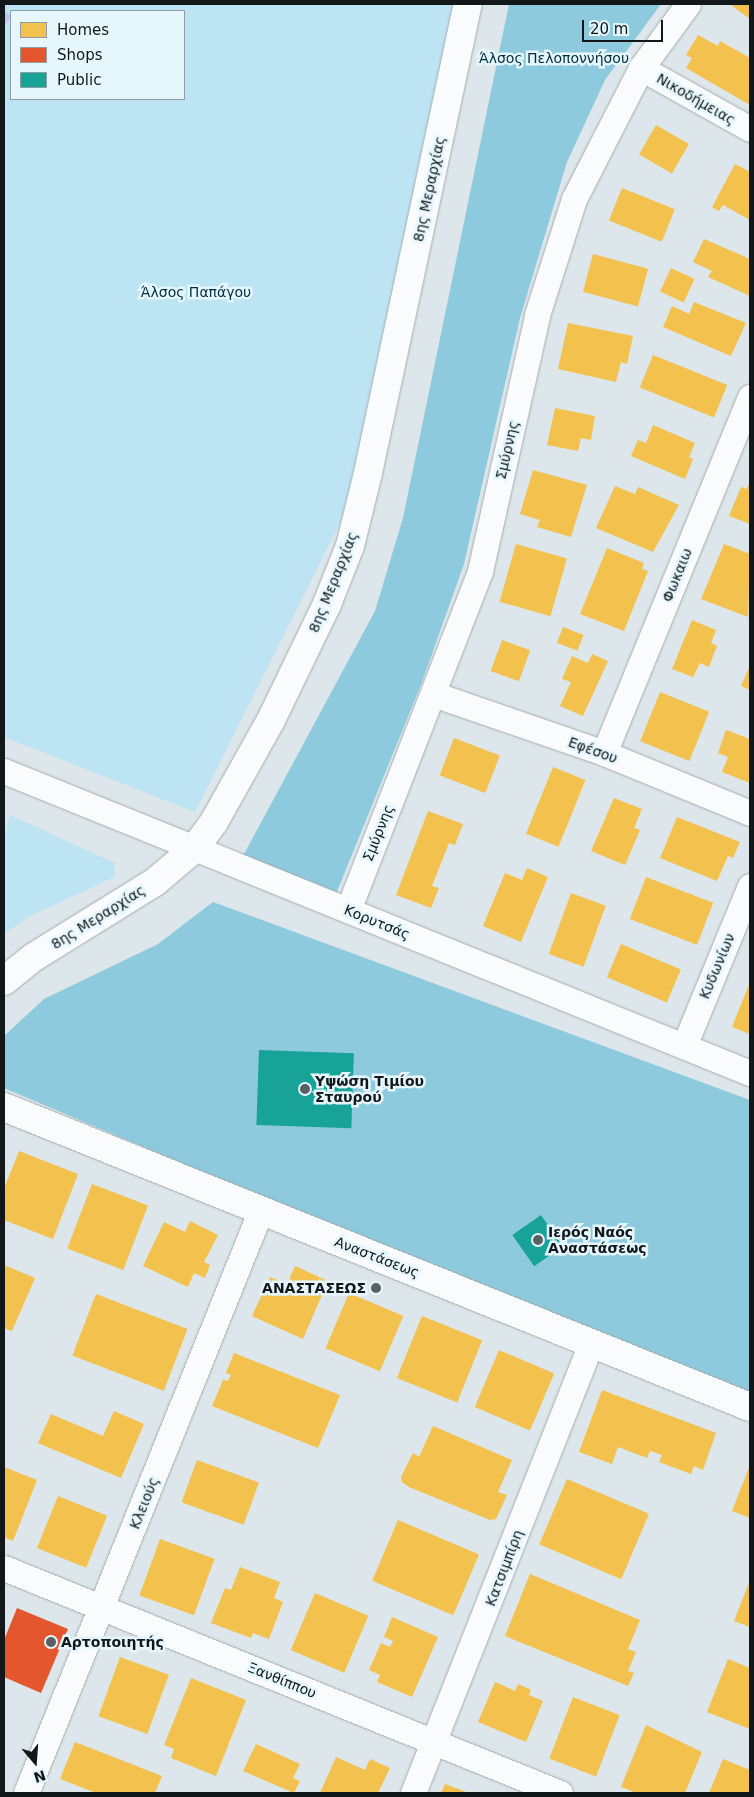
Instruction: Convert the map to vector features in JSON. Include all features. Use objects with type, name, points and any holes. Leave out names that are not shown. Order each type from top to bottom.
[{"type":"street","name":"8ης Μεραρχίας","points":[[4,981],[34,957],[155,882],[195,848],[214,822],[271,720],[350,546],[468,4]]},
{"type":"street","name":"Σμύρνης","points":[[348,910],[480,571],[537,315],[574,199],[641,68],[688,4]]},
{"type":"street","name":"Νικοδήμειας","points":[[641,68],[750,130]]},
{"type":"street","name":"Φωκαιω","points":[[604,753],[750,397]]},
{"type":"street","name":"Εφέσου","points":[[433,694],[604,753],[750,812]]},
{"type":"street","name":"Κορυτσάς","points":[[6,779],[195,848],[750,1073]]},
{"type":"street","name":"Κυδωνίων","points":[[684,1046],[750,886]]},
{"type":"street","name":"Αναστάσεως","points":[[4,1107],[260,1212],[592,1342],[750,1407]]},
{"type":"street","name":"Κλειούς","points":[[26,1793],[103,1608],[260,1212]]},
{"type":"street","name":"Κατσιμπίρη","points":[[413,1793],[436,1743],[592,1342]]},
{"type":"street","name":"Ξανθίππου","points":[[4,1568],[560,1793]]},
{"type":"green space","name":"Άλσος Παπάγου","points":[[4,4],[456,4],[344,515],[195,812],[4,737]]},
{"type":"green space","name":"Άλσος Πελοποννήσου","points":[[509,4],[661,4],[605,80],[567,162],[520,318],[464,564],[422,682],[336,894],[243,856],[375,611],[403,518]]},
{"type":"green space","points":[[10,815],[115,863],[114,877],[30,916],[4,934],[4,836]]},
{"type":"green space","points":[[213,902],[750,1100],[750,1404],[4,1088],[4,1036],[44,999],[158,944]]},
{"type":"shaded area","points":[[4,11],[10,15],[10,18],[4,26]]},
{"type":"building: Homes","points":[[750,4],[750,19],[731,5]]},
{"type":"building: Homes","points":[[698,35],[718,46],[720,41],[750,58],[750,105],[686,68],[692,58],[686,55]]},
{"type":"building: Homes","points":[[656,125],[689,144],[672,173],[639,154]]},
{"type":"building: Homes","points":[[735,164],[750,172],[750,220],[723,205],[719,211],[712,207]]},
{"type":"building: Homes","points":[[622,188],[675,209],[662,242],[609,220]]},
{"type":"building: Homes","points":[[704,239],[750,259],[750,296],[708,277],[712,271],[693,262]]},
{"type":"building: Homes","points":[[593,254],[648,269],[638,306],[583,292]]},
{"type":"building: Homes","points":[[671,268],[695,279],[684,303],[660,292]]},
{"type":"building: Homes","points":[[694,302],[746,323],[731,356],[663,327],[672,306],[689,314]]},
{"type":"building: Homes","points":[[568,323],[633,336],[627,364],[621,362],[616,382],[558,369]]},
{"type":"building: Homes","points":[[653,355],[727,385],[714,417],[640,387]]},
{"type":"building: Homes","points":[[555,408],[595,416],[591,440],[581,438],[578,451],[547,445]]},
{"type":"building: Homes","points":[[653,425],[695,443],[689,457],[693,459],[685,479],[631,456],[638,440],[646,443]]},
{"type":"building: Homes","points":[[533,470],[587,485],[571,537],[537,527],[540,520],[520,514]]},
{"type":"building: Homes","points":[[750,481],[750,524],[729,516],[741,487],[747,489]]},
{"type":"building: Homes","points":[[615,486],[635,494],[638,487],[679,505],[653,552],[596,528]]},
{"type":"building: Homes","points":[[516,544],[567,559],[550,616],[499,602]]},
{"type":"building: Homes","points":[[724,544],[750,554],[748,617],[701,599]]},
{"type":"building: Homes","points":[[607,548],[644,563],[642,569],[648,571],[624,631],[580,614]]},
{"type":"building: Homes","points":[[692,620],[716,630],[711,643],[717,646],[709,667],[700,663],[693,677],[672,669]]},
{"type":"building: Homes","points":[[563,627],[584,635],[577,651],[557,643]]},
{"type":"building: Homes","points":[[502,640],[530,650],[519,681],[491,671]]},
{"type":"building: Homes","points":[[592,654],[608,661],[583,716],[560,706],[571,682],[562,679],[572,656],[588,663]]},
{"type":"building: Homes","points":[[750,665],[750,690],[741,686]]},
{"type":"building: Homes","points":[[660,692],[709,712],[689,761],[640,741]]},
{"type":"building: Homes","points":[[726,730],[750,739],[750,783],[722,772],[728,757],[718,753]]},
{"type":"building: Homes","points":[[454,738],[500,756],[485,793],[440,775]]},
{"type":"building: Homes","points":[[553,767],[585,780],[558,847],[526,834]]},
{"type":"building: Homes","points":[[614,798],[642,809],[634,828],[640,830],[625,865],[591,851]]},
{"type":"building: Homes","points":[[428,811],[463,824],[455,845],[449,843],[432,886],[439,888],[431,908],[396,895]]},
{"type":"building: Homes","points":[[677,817],[740,842],[733,858],[728,856],[717,881],[660,858]]},
{"type":"building: Homes","points":[[527,868],[548,877],[521,942],[483,926],[505,873],[522,880]]},
{"type":"building: Homes","points":[[646,877],[713,903],[697,945],[630,919]]},
{"type":"building: Homes","points":[[571,893],[606,906],[584,967],[549,954]]},
{"type":"building: Homes","points":[[621,944],[681,969],[667,1003],[607,977]]},
{"type":"building: Homes","points":[[750,982],[750,1034],[732,1027]]},
{"type":"building: Homes","points":[[19,1151],[78,1174],[53,1239],[4,1220],[4,1189]]},
{"type":"building: Homes","points":[[92,1184],[148,1206],[123,1270],[67,1248]]},
{"type":"building: Homes","points":[[190,1221],[218,1235],[204,1262],[210,1265],[205,1278],[194,1273],[188,1287],[143,1266],[164,1222],[185,1232]]},
{"type":"building: Homes","points":[[4,1265],[35,1278],[12,1331],[4,1328]]},
{"type":"building: Homes","points":[[295,1266],[328,1281],[303,1339],[252,1316],[270,1277],[287,1284]]},
{"type":"building: Homes","points":[[349,1293],[403,1316],[380,1371],[326,1348]]},
{"type":"building: Homes","points":[[96,1294],[187,1329],[164,1391],[72,1356]]},
{"type":"building: Homes","points":[[422,1316],[482,1340],[457,1402],[397,1378]]},
{"type":"building: Homes","points":[[499,1350],[554,1373],[530,1431],[475,1407]]},
{"type":"building: Homes","points":[[234,1353],[340,1395],[318,1448],[212,1406],[223,1380],[228,1381],[231,1375],[226,1373]]},
{"type":"building: Homes","points":[[602,1390],[716,1433],[703,1470],[694,1466],[691,1474],[659,1462],[662,1455],[650,1451],[647,1458],[618,1447],[612,1464],[579,1452]]},
{"type":"building: Homes","points":[[114,1411],[144,1424],[121,1478],[38,1443],[51,1414],[103,1436]]},
{"type":"building: Homes","points":[[433,1426],[512,1460],[498,1492],[507,1495],[496,1519],[490,1520],[409,1487],[402,1482],[401,1477],[413,1453],[419,1457]]},
{"type":"building: Homes","points":[[197,1460],[259,1483],[244,1525],[182,1502]]},
{"type":"building: Homes","points":[[750,1465],[750,1518],[732,1511]]},
{"type":"building: Homes","points":[[4,1467],[37,1480],[13,1541],[4,1537]]},
{"type":"building: Homes","points":[[567,1479],[649,1514],[621,1579],[539,1544]]},
{"type":"building: Homes","points":[[58,1496],[107,1516],[86,1568],[37,1548]]},
{"type":"building: Homes","points":[[398,1520],[479,1554],[453,1615],[372,1581]]},
{"type":"building: Homes","points":[[160,1539],[215,1559],[194,1615],[139,1595]]},
{"type":"building: Homes","points":[[240,1567],[280,1582],[274,1598],[283,1602],[269,1639],[253,1633],[251,1638],[211,1623],[225,1588],[231,1590]]},
{"type":"building: Homes","points":[[530,1574],[640,1620],[628,1649],[636,1652],[628,1671],[634,1673],[628,1686],[505,1636]]},
{"type":"building: Homes","points":[[750,1580],[750,1627],[734,1621]]},
{"type":"building: Homes","points":[[315,1593],[368,1616],[344,1673],[291,1650]]},
{"type":"building: Homes","points":[[392,1617],[438,1637],[412,1697],[377,1682],[380,1675],[369,1670],[381,1643],[390,1647],[393,1641],[384,1637]]},
{"type":"building: Homes","points":[[120,1657],[169,1675],[147,1734],[98,1716]]},
{"type":"building: Homes","points":[[728,1659],[750,1668],[750,1729],[707,1712]]},
{"type":"building: Homes","points":[[191,1678],[246,1700],[216,1776],[171,1758],[174,1749],[164,1745]]},
{"type":"building: Homes","points":[[495,1682],[515,1691],[518,1684],[531,1690],[529,1695],[543,1701],[526,1742],[478,1722]]},
{"type":"building: Homes","points":[[573,1697],[620,1715],[596,1777],[549,1759]]},
{"type":"building: Homes","points":[[646,1725],[702,1752],[685,1793],[637,1793],[621,1787]]},
{"type":"building: Homes","points":[[75,1742],[162,1776],[155,1793],[96,1793],[60,1779]]},
{"type":"building: Homes","points":[[256,1744],[300,1764],[293,1778],[300,1781],[294,1793],[243,1771]]},
{"type":"building: Homes","points":[[336,1757],[365,1770],[370,1759],[390,1768],[378,1793],[320,1793]]},
{"type":"building: Homes","points":[[723,1759],[750,1770],[750,1793],[709,1793]]},
{"type":"building: Homes","points":[[445,1784],[469,1793],[441,1793]]},
{"type":"building: Shops","points":[[17,1608],[68,1629],[41,1693],[4,1677],[4,1640]]},
{"type":"building: Public","name":"Υψώση Τιμίου Σταυρού","points":[[259,1050],[354,1053],[351,1128],[256,1125]]},
{"type":"building: Public","name":"Ιερός Ναός Αναστάσεως","points":[[541,1215],[563,1246],[534,1266],[512,1235]]},
{"type":"place","name":"Υψώση Τιμίου Σταυρού","points":[[305,1089]]},
{"type":"place","name":"Ιερός Ναός Αναστάσεως","points":[[538,1240]]},
{"type":"place","name":"ΑΝΑΣΤΑΣΕΩΣ","points":[[376,1288]]},
{"type":"place","name":"Αρτοποιητής","points":[[51,1642]]}]
